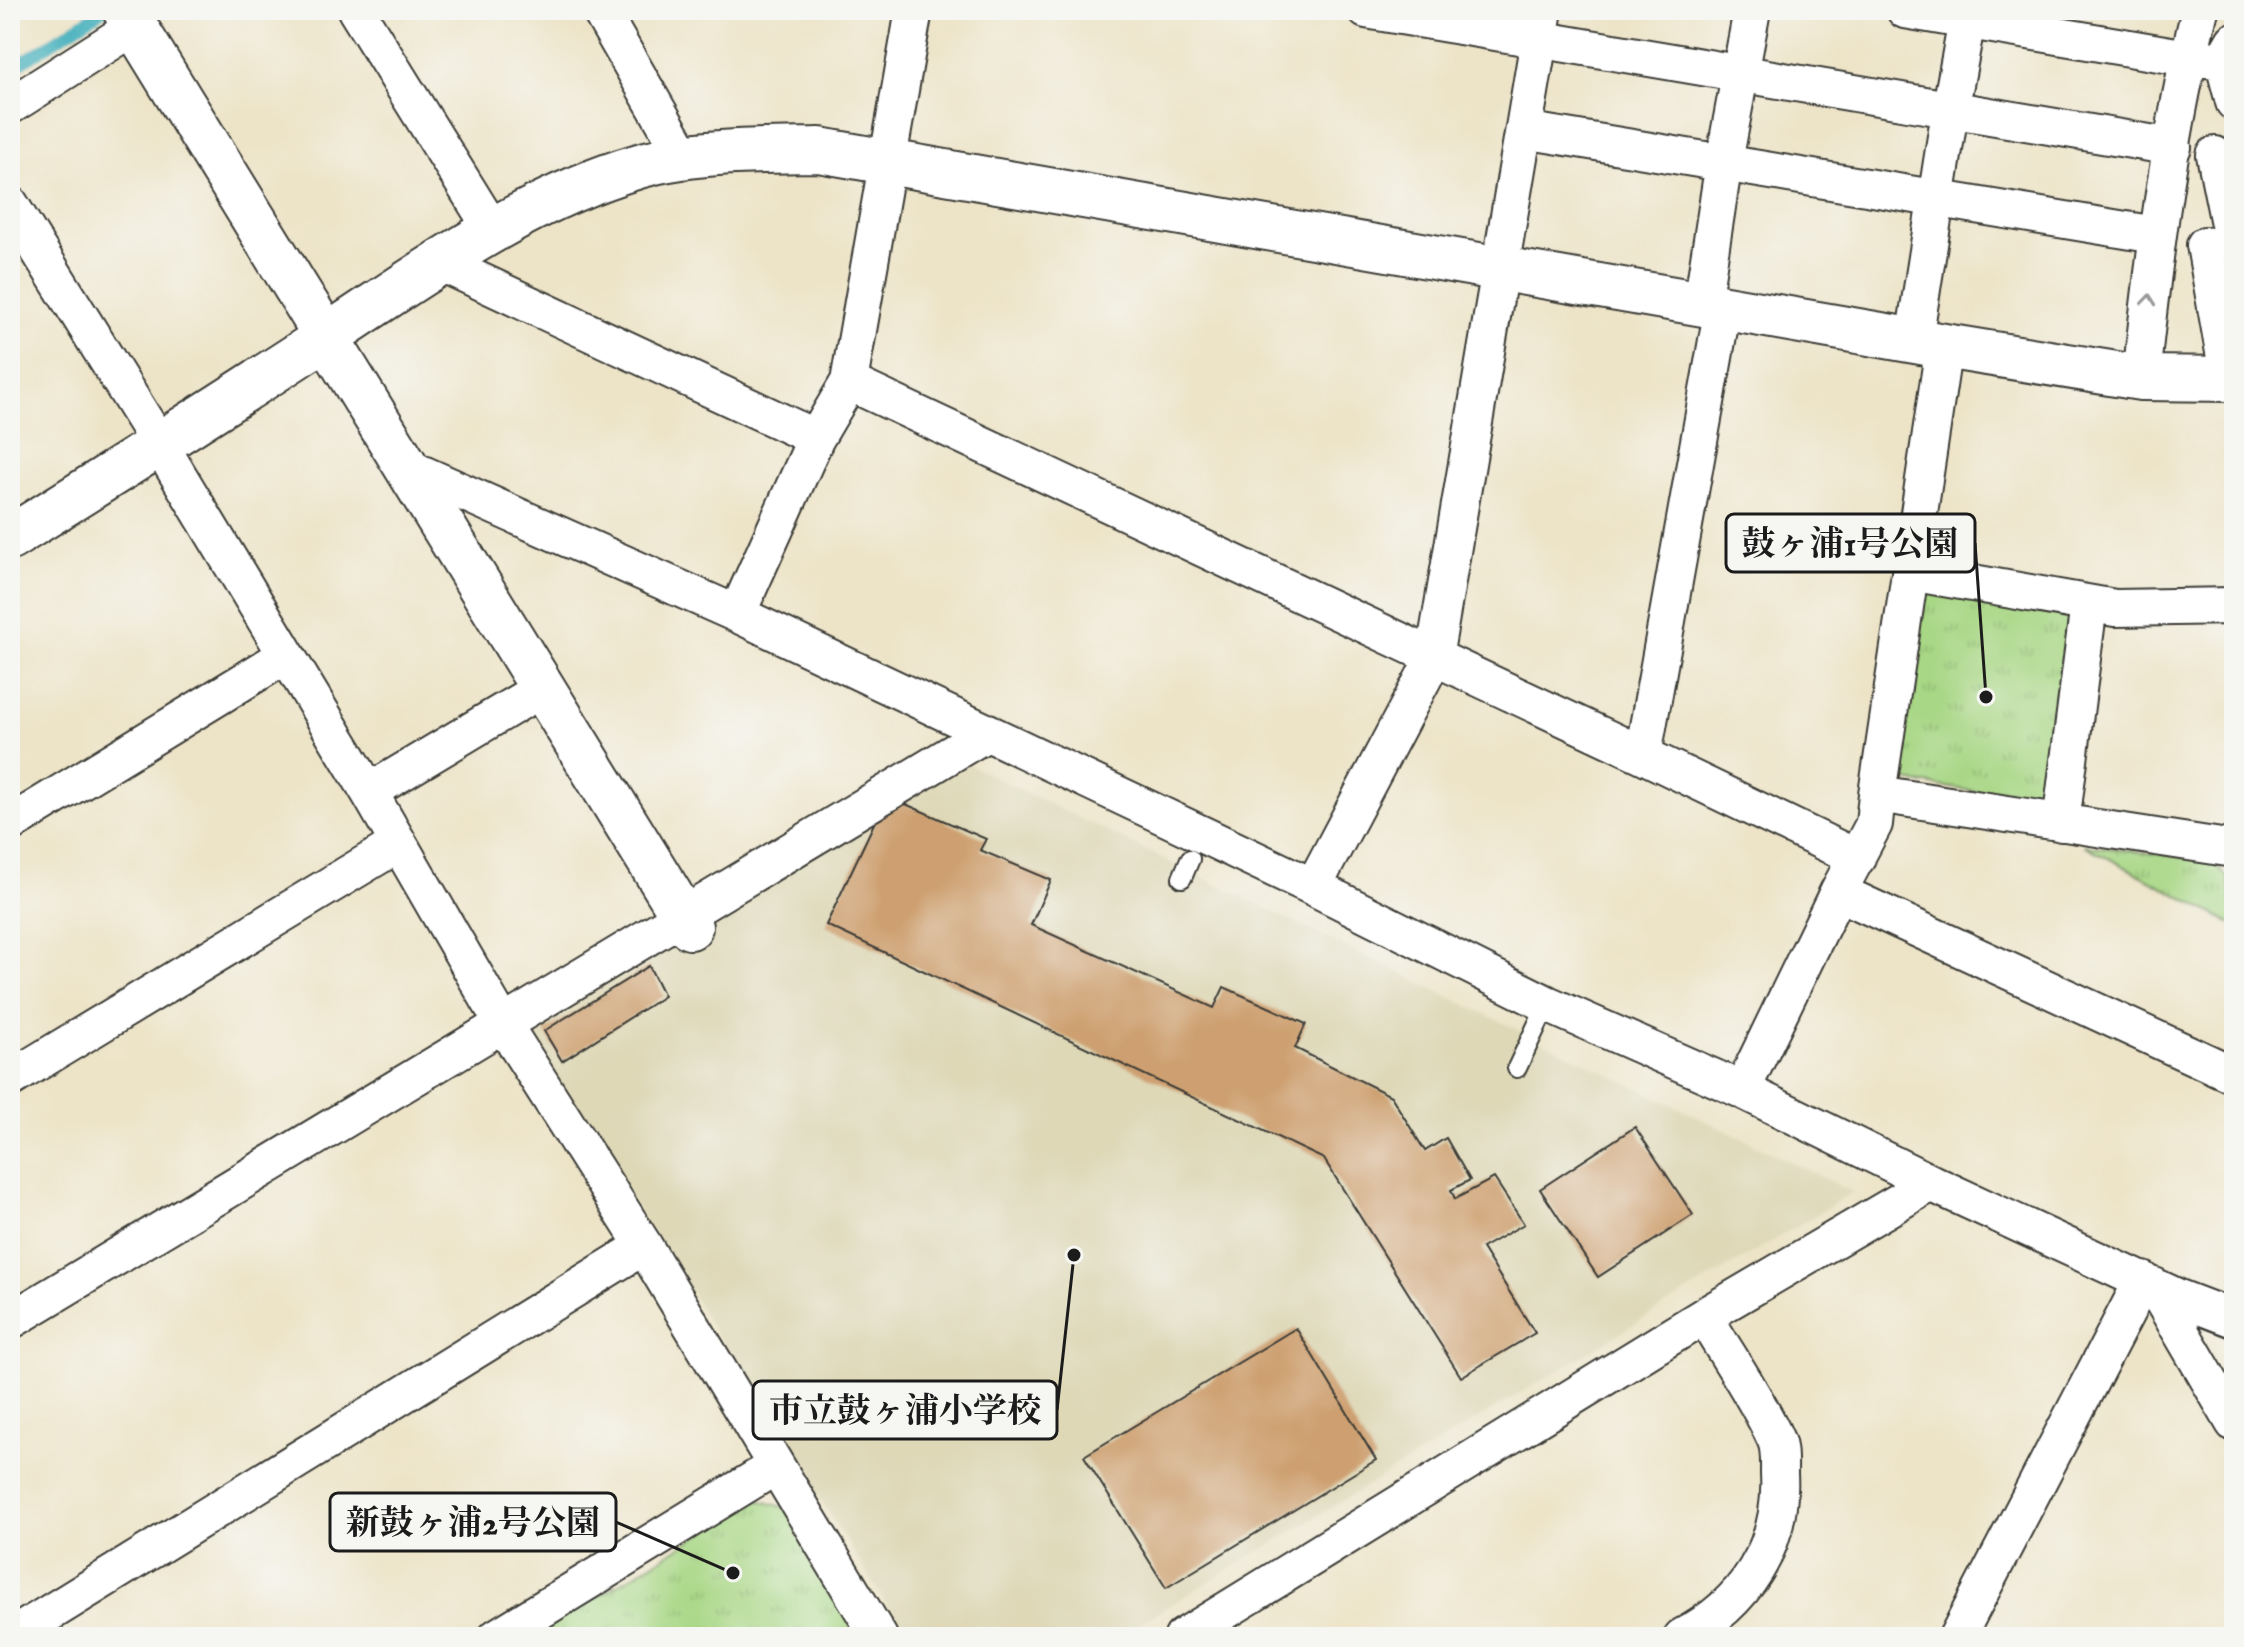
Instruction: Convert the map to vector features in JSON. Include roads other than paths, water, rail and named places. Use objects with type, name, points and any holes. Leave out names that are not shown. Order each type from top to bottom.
[{"type":"street","points":[[356,10],[492,229]]},
{"type":"street","points":[[600,10],[685,158]]},
{"type":"street","points":[[737,614],[816,438],[849,382],[914,10]]},
{"type":"street","points":[[10,538],[160,445],[492,229],[534,208],[640,165],[760,151],[819,150],[2141,378],[2231,379],[2223,238],[2227,138],[2172,154],[1742,74],[1541,25],[1366,10]]},
{"type":"street","points":[[1643,755],[1713,306],[1724,162],[1752,10]]},
{"type":"street","points":[[1905,10],[1968,16],[2188,58],[2229,51],[2234,102]]},
{"type":"street","points":[[2141,378],[2156,243],[2188,58],[2200,10]]},
{"type":"street","points":[[1742,1090],[1874,824],[1910,572],[1937,200],[1968,16]]},
{"type":"street","points":[[10,106],[130,19],[686,922]]},
{"type":"street","points":[[1313,887],[1434,658],[1541,25]]},
{"type":"street","points":[[1524,130],[1937,200],[2156,243],[2223,238]]},
{"type":"street","points":[[10,204],[24,259],[160,445],[369,792],[503,1024],[644,1246],[879,1637]]},
{"type":"street","points":[[439,262],[816,438]]},
{"type":"street","points":[[849,382],[1857,858]]},
{"type":"street","points":[[409,468],[737,614],[1313,887],[1547,1004],[1742,1090],[1931,1183],[2148,1283],[2234,1319]]},
{"type":"street","points":[[1910,572],[2115,608],[2234,606]]},
{"type":"street","points":[[2061,823],[2089,604]]},
{"type":"street","points":[[10,824],[285,656]]},
{"type":"street","points":[[369,792],[541,689]]},
{"type":"street","points":[[10,1321],[503,1024],[686,922],[988,732]]},
{"type":"street","points":[[1877,794],[2234,849]]},
{"type":"street","points":[[10,1079],[398,844]]},
{"type":"street","points":[[1838,892],[2234,1075]]},
{"type":"street","points":[[1183,1637],[1704,1316],[1931,1183]]},
{"type":"street","points":[[14,1635],[644,1246]]},
{"type":"street","points":[[2148,1283],[2234,1423]]},
{"type":"street","points":[[1957,1637],[2148,1283]]},
{"type":"street","points":[[1682,1637],[1706,1624],[1735,1598],[1760,1565],[1777,1526],[1780,1484],[1777,1441],[1704,1316]]},
{"type":"street","points":[[497,1637],[776,1466]]},
{"type":"lane","points":[[1182,878],[1190,859]]},
{"type":"lane","points":[[1517,1068],[1547,1004]]},
{"type":"waterway","points":[[10,70],[103,10]]},
{"type":"place","name":"鼓ヶ浦1号公園","points":[[1986,697]]},
{"type":"place","name":"市立鼓ヶ浦小学校","points":[[1074,1255]]},
{"type":"place","name":"新鼓ヶ浦2号公園","points":[[733,1573]]}]
